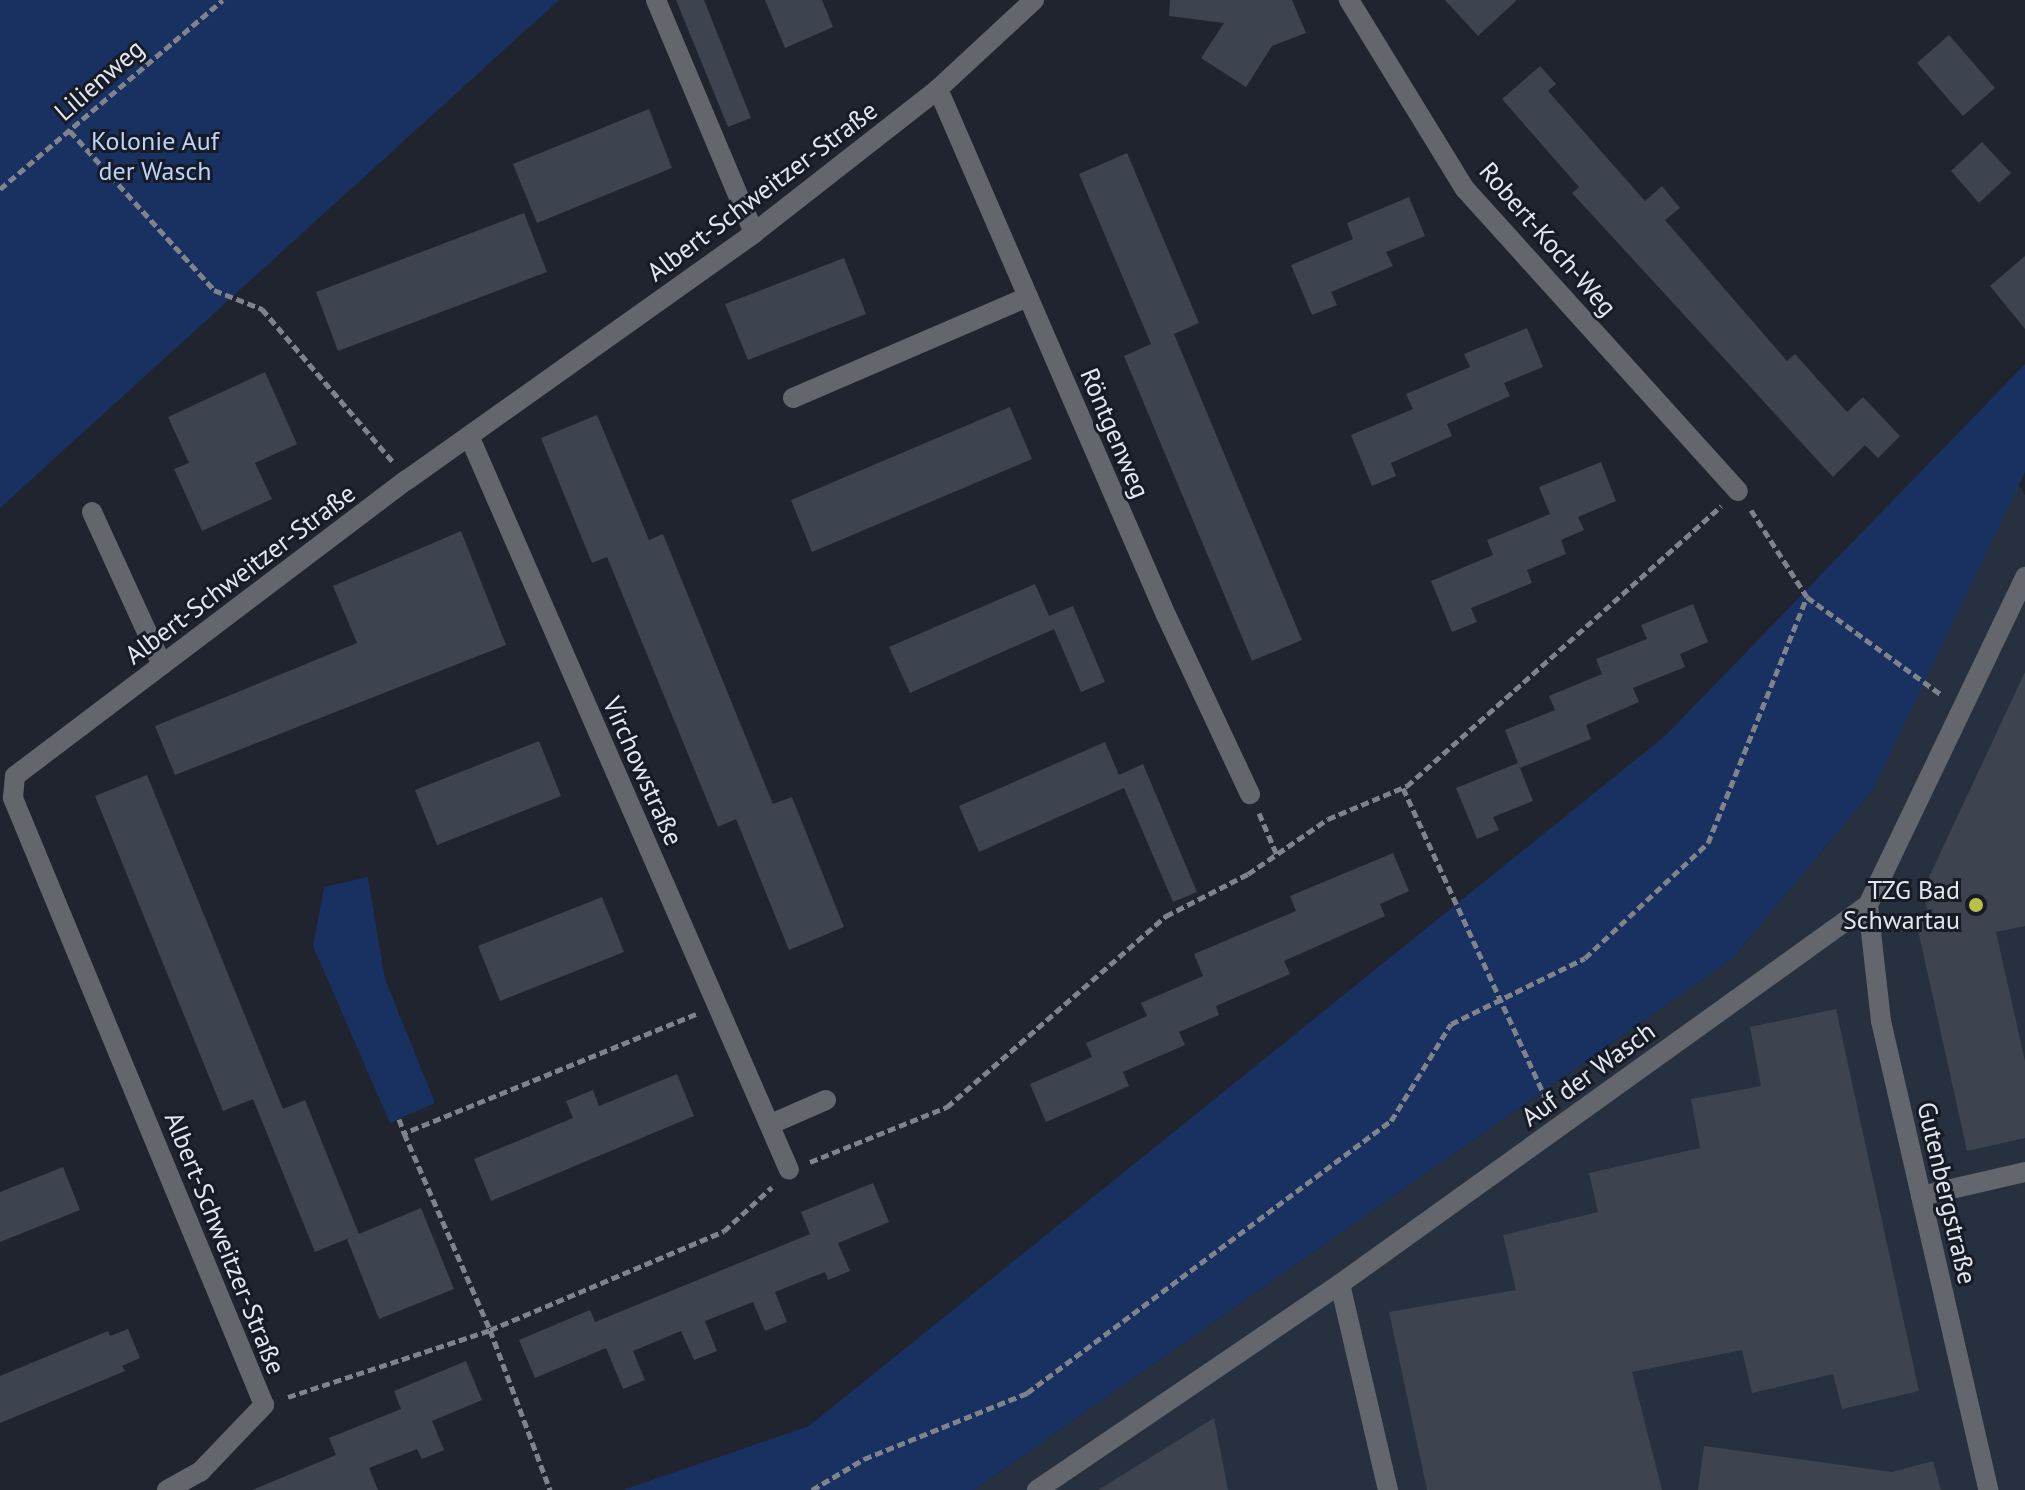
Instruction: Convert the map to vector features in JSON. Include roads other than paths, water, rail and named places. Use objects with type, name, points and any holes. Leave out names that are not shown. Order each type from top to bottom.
[{"type":"street","points":[[656,0],[754,233]]},
{"type":"street","name":"Albert-Schweitzer-Straße","points":[[167,1490],[200,1472],[264,1405],[13,798],[15,776],[470,438],[754,233],[938,89],[1034,0]]},
{"type":"street","name":"Robert-Koch-Weg","points":[[1349,0],[1465,189],[1738,491]]},
{"type":"street","name":"Röntgenweg","points":[[938,89],[1250,794]]},
{"type":"street","points":[[793,398],[1028,297]]},
{"type":"street","name":"Virchowstraße","points":[[470,438],[789,1170]]},
{"type":"street","points":[[92,512],[162,665]]},
{"type":"street","name":"Auf der Wasch","points":[[1037,1490],[1340,1284],[1868,905],[1959,707],[2025,577]]},
{"type":"street","name":"Gutenbergstraße","points":[[1868,905],[1881,1021],[1988,1490]]},
{"type":"street","points":[[771,1124],[826,1100]]},
{"type":"street","points":[[1921,1196],[2025,1172]]},
{"type":"street","points":[[1340,1284],[1388,1490]]},
{"type":"place","name":"TZG Bad Schwartau","points":[[1976,905]]},
{"type":"park label","name":"Kolonie Auf der Wasch","points":[[155,156]]}]
